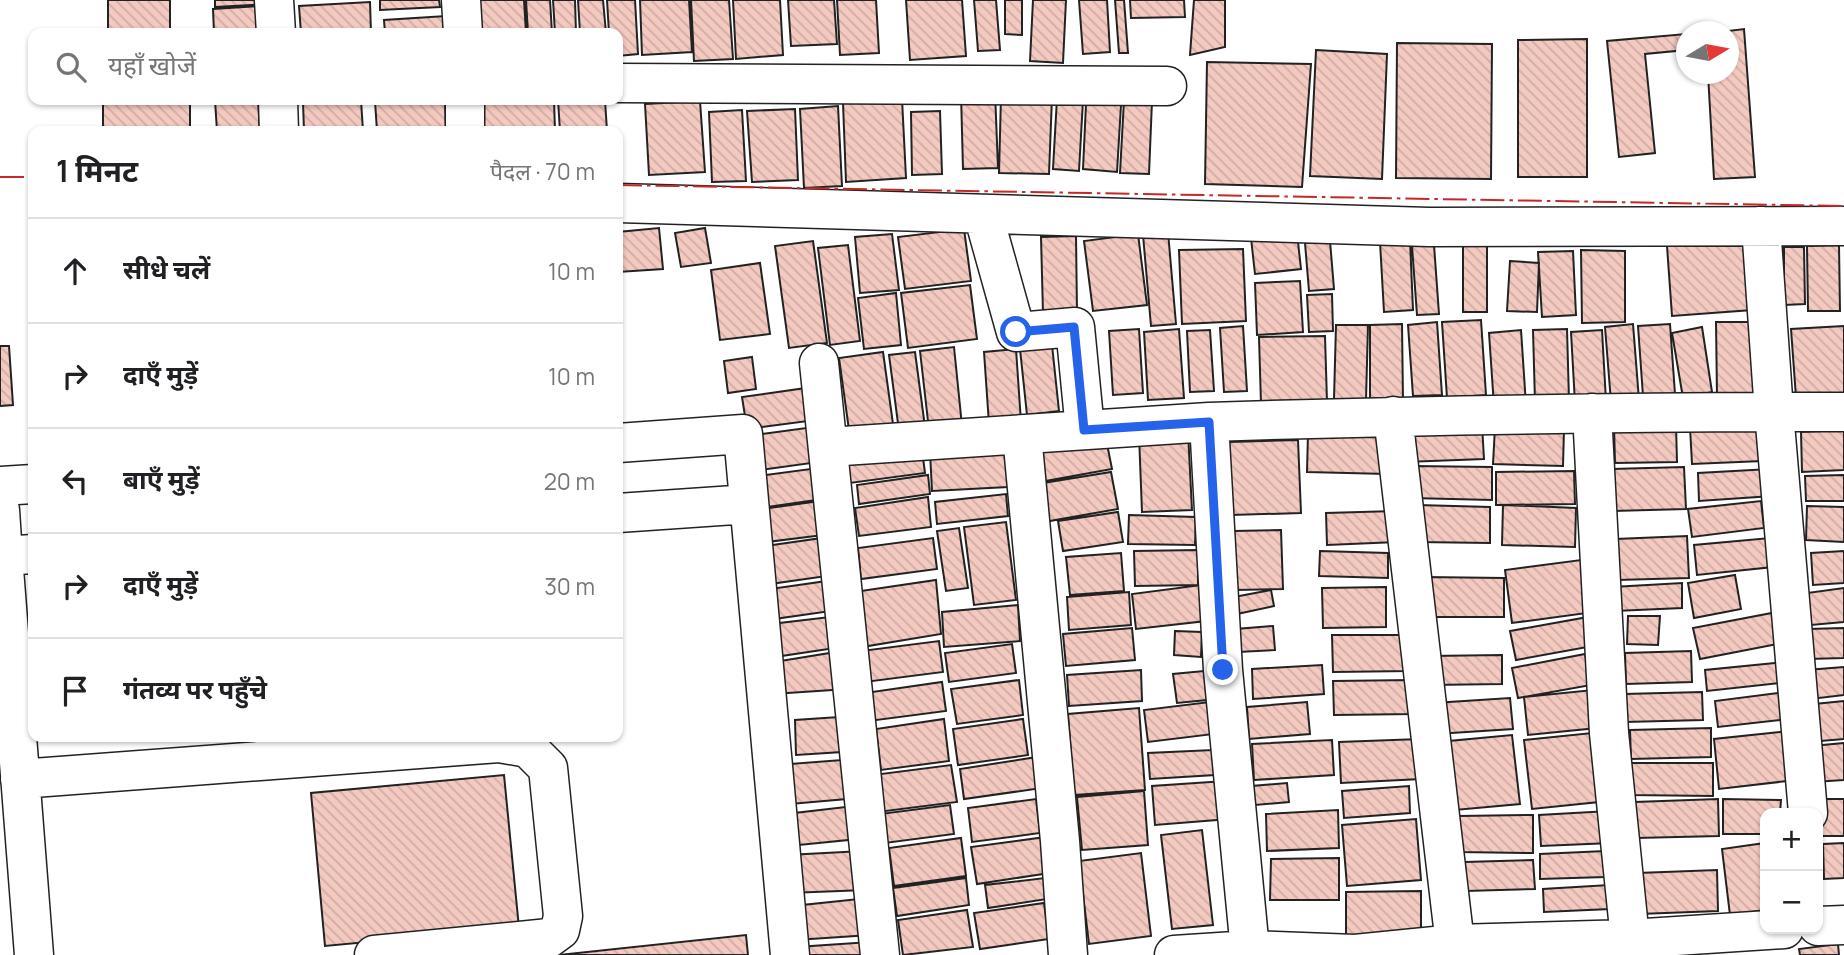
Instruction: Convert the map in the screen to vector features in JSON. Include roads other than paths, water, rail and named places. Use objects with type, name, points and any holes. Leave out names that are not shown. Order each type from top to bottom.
[{"type":"street","points":[[274,0],[276,28]]},
{"type":"street","points":[[461,0],[463,28]]},
{"type":"street","points":[[623,83],[1167,86]]},
{"type":"street","points":[[278,105],[279,126]]},
{"type":"street","points":[[465,105],[465,126]]},
{"type":"street","points":[[623,203],[1429,227],[1844,226]]},
{"type":"street","points":[[983,214],[1016,332],[1074,327],[1084,430]]},
{"type":"street","points":[[1761,226],[1808,808]]},
{"type":"street","points":[[819,363],[880,955]]},
{"type":"street","points":[[828,447],[1209,422],[1393,416],[1844,412]]},
{"type":"street","points":[[1592,413],[1609,733],[1630,939]]},
{"type":"street","points":[[1393,416],[1455,944]]},
{"type":"street","points":[[1209,422],[1223,670],[1250,950]]},
{"type":"street","points":[[623,443],[743,434],[790,955]]},
{"type":"street","points":[[1022,435],[1068,955]]},
{"type":"street","points":[[0,486],[28,484]]},
{"type":"street","points":[[623,513],[749,504]]},
{"type":"street","points":[[0,510],[18,555],[20,779],[34,955]]},
{"type":"street","points":[[20,779],[499,743],[528,748],[548,768],[563,916],[560,930],[549,938],[374,955]]},
{"type":"street","points":[[1174,955],[1250,950],[1354,954],[1455,944],[1630,939],[1760,927]]}]
